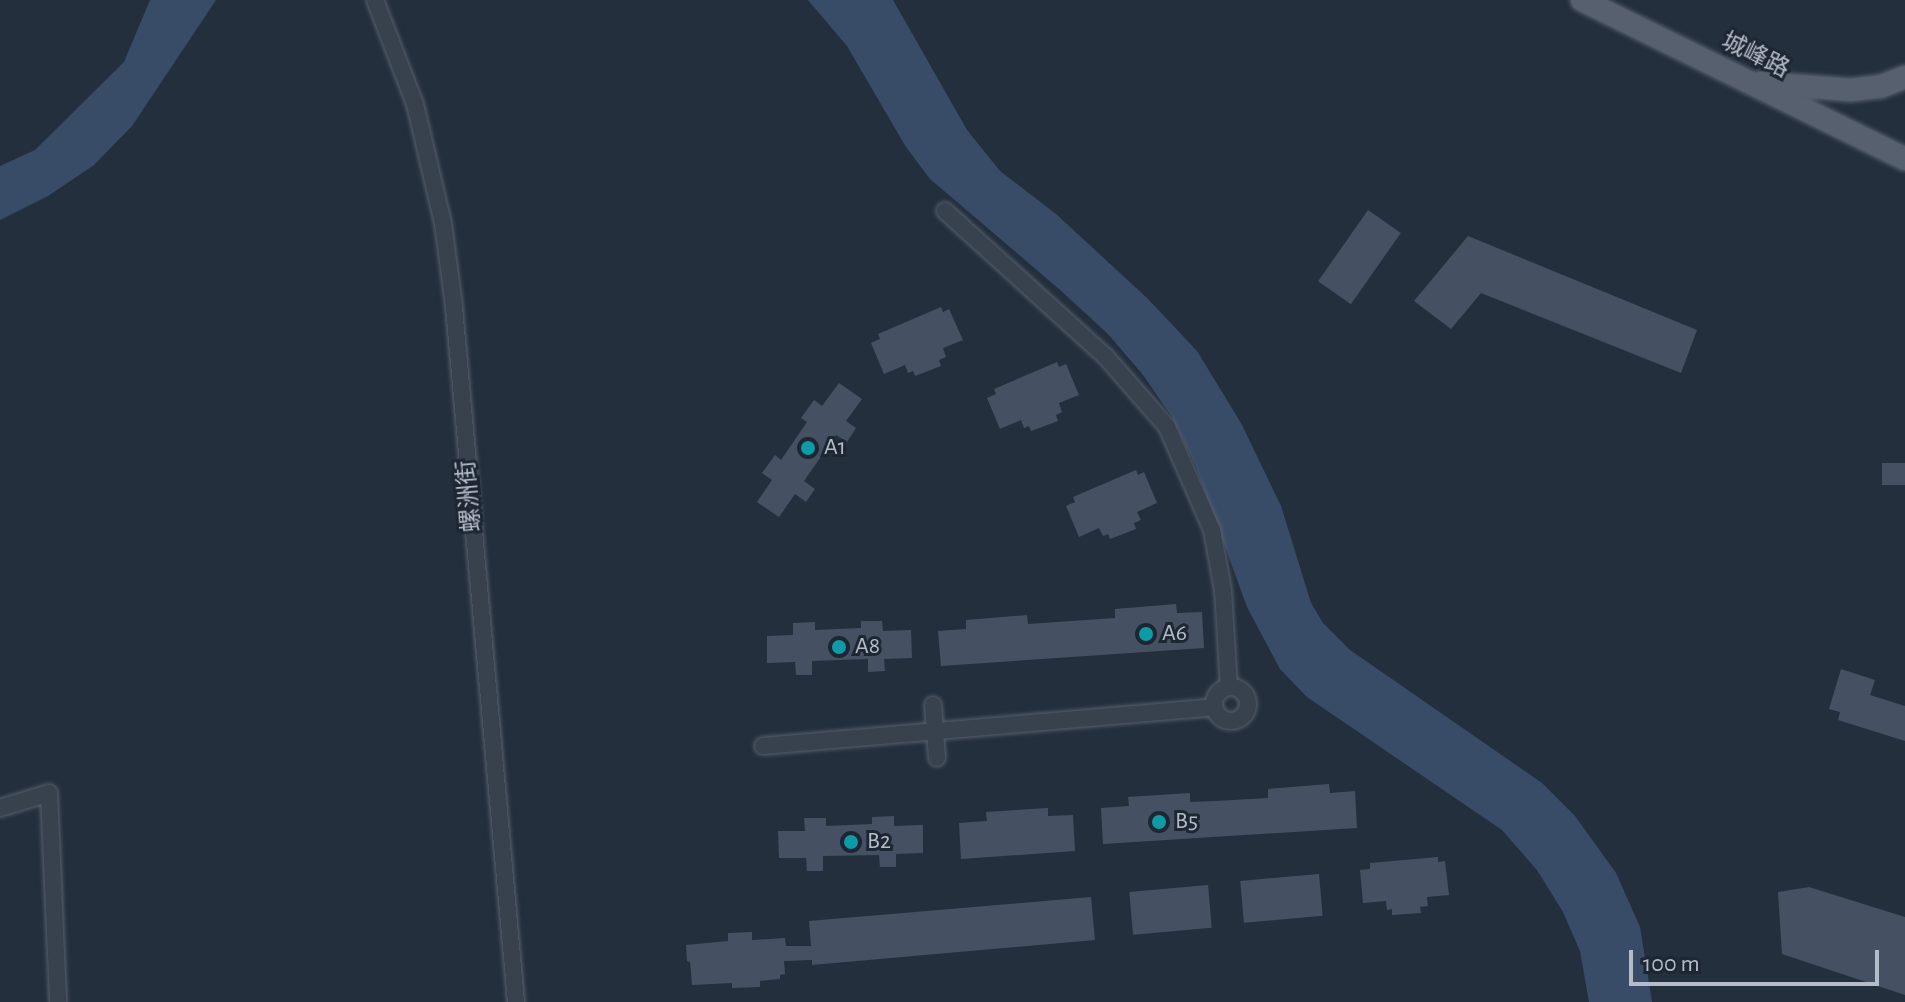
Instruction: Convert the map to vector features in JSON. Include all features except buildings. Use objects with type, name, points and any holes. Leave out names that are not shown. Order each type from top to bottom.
[{"type":"main road","name":"城峰路","points":[[1582,0],[1904,157]]},
{"type":"main road","points":[[1748,82],[1851,90],[1882,86],[1905,77]]},
{"type":"street","name":"螺洲街","points":[[375,0],[419,117],[443,223],[454,307],[516,1002]]},
{"type":"street","points":[[945,211],[1106,357],[1167,427],[1212,530],[1223,590],[1229,687]]},
{"type":"street","points":[[1229,687],[1244,693],[1248,703],[1244,714],[1230,721],[1220,717],[1214,707],[1216,696],[1229,687]]},
{"type":"street","points":[[933,705],[937,758]]},
{"type":"street","points":[[763,746],[1214,707]]},
{"type":"street","points":[[0,808],[49,793],[58,1002]]},
{"type":"water","points":[[150,0],[216,0],[132,126],[94,165],[48,196],[0,220],[0,166],[35,150],[124,62]]},
{"type":"water","points":[[808,0],[893,0],[967,130],[1000,171],[1056,214],[1147,298],[1197,351],[1241,423],[1281,506],[1311,603],[1323,623],[1350,650],[1542,783],[1575,816],[1616,873],[1640,927],[1652,1002],[1589,1002],[1580,951],[1563,912],[1537,870],[1502,830],[1307,697],[1280,669],[1247,607],[1196,467],[1172,417],[1143,375],[1108,334],[930,179],[906,147],[847,46]]},
{"type":"place","name":"A1","points":[[808,448]]},
{"type":"place","name":"A6","points":[[1146,634]]},
{"type":"place","name":"A8","points":[[839,647]]},
{"type":"place","name":"B5","points":[[1159,822]]},
{"type":"place","name":"B2","points":[[851,842]]}]
